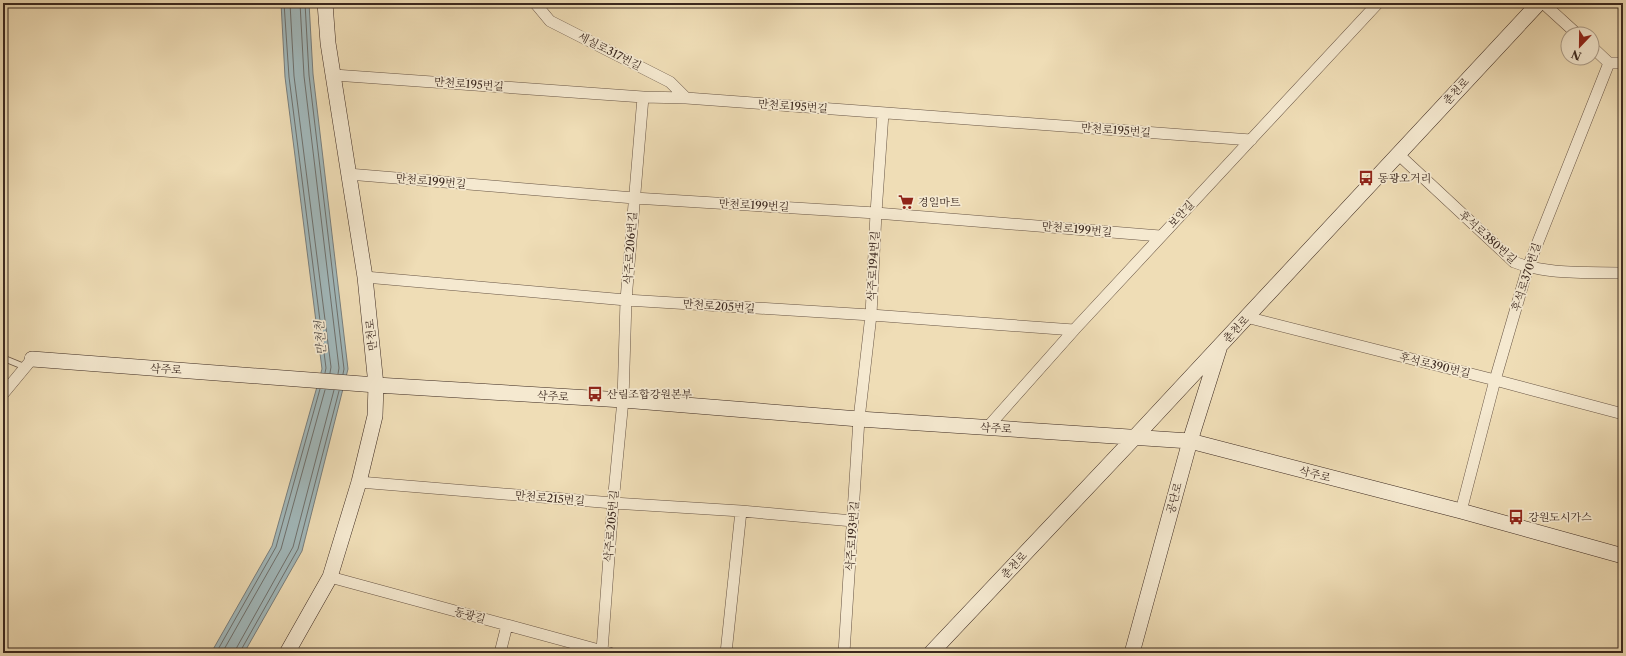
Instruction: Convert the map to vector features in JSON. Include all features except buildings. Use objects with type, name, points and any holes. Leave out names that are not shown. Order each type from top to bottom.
[{"type":"street","name":"만천로","points":[[287,653],[330,577],[359,482],[374,416],[376,385],[365,277],[328,42],[325,3]]},
{"type":"street","name":"세실로317번길","points":[[535,3],[550,21],[670,82],[686,98]]},
{"type":"street","name":"보안길","points":[[986,428],[1160,236],[1378,3]]},
{"type":"street","name":"춘천로","points":[[931,653],[1135,437],[1539,3]]},
{"type":"street","points":[[1543,3],[1569,26]]},
{"type":"street","points":[[1600,55],[1609,63],[1623,63]]},
{"type":"street","name":"후석로370번길","points":[[1461,511],[1495,380],[1528,267],[1609,63]]},
{"type":"street","name":"만천로195번길","points":[[334,75],[643,97],[686,98],[1251,140]]},
{"type":"street","name":"삭주로206번길","points":[[623,400],[626,300],[643,97]]},
{"type":"street","name":"삭주로194번길","points":[[859,419],[871,315],[876,212],[884,113]]},
{"type":"street","name":"후석로380번길","points":[[1398,154],[1514,262],[1542,270],[1623,273]]},
{"type":"street","name":"만천로199번길","points":[[348,174],[634,198],[876,212],[1160,236]]},
{"type":"street","name":"만천로205번길","points":[[365,277],[626,300],[871,315],[1074,330]]},
{"type":"street","name":"후석로390번길","points":[[1246,317],[1623,414]]},
{"type":"street","name":"공단로","points":[[1132,653],[1190,441],[1221,344]]},
{"type":"street","points":[[3,394],[29,363]]},
{"type":"street","name":"삭주로","points":[[29,363],[354,382],[376,385],[623,400],[859,419],[1190,441],[1461,511],[1623,556]]},
{"type":"street","name":"삭주로205번길","points":[[606,652],[613,503],[623,400]]},
{"type":"street","name":"삭주로193번길","points":[[844,653],[859,419]]},
{"type":"street","name":"만천로215번길","points":[[359,482],[613,503],[853,520]]},
{"type":"street","points":[[726,653],[740,511]]},
{"type":"street","name":"동광길","points":[[330,577],[606,652]]},
{"type":"street","points":[[500,653],[507,625]]},
{"type":"lane","points":[[3,358],[29,363]]},
{"type":"water","name":"만천천","points":[[281,3],[309,3],[313,74],[348,369],[302,551],[244,653],[211,653],[272,546],[322,369],[285,77]]},
{"type":"place","name":"동광오거리","points":[[1366,178]]},
{"type":"place","name":"경일마트","points":[[906,202]]},
{"type":"place","name":"산림조합강원본부","points":[[595,394]]},
{"type":"place","name":"강원도시가스","points":[[1516,517]]}]
